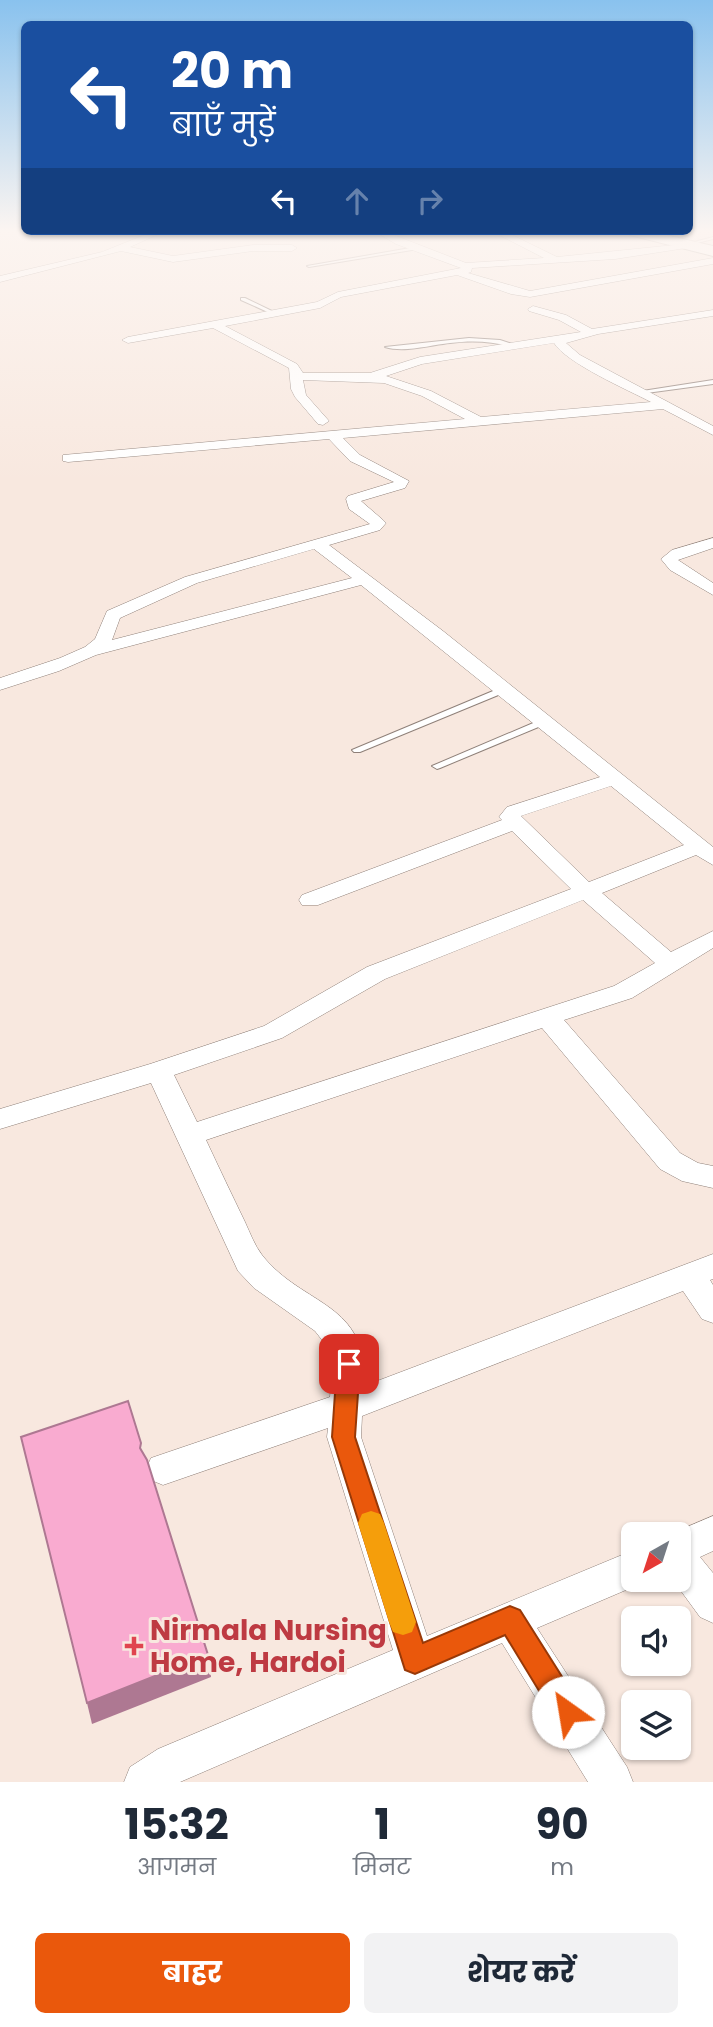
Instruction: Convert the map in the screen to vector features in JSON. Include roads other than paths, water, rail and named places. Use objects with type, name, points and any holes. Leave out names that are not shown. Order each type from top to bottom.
[{"type":"street","points":[[128,340],[264,315]]},
{"type":"street","points":[[550,315],[562,317],[589,332]]},
{"type":"street","points":[[371,377],[420,361],[699,315]]},
{"type":"street","points":[[216,325],[293,366],[298,376],[297,389],[301,397],[323,421]]},
{"type":"street","points":[[562,338],[560,344],[576,357],[713,431]]},
{"type":"street","points":[[298,376],[371,377],[418,388],[480,422]]},
{"type":"street","points":[[68,458],[664,405]]},
{"type":"street","points":[[88,652],[104,639],[108,622],[113,615],[131,606],[191,580],[375,527],[378,523],[376,520],[355,506],[353,499],[400,485],[402,481],[355,458],[333,435]]},
{"type":"street","points":[[713,543],[678,553],[669,559],[676,567],[713,590]]},
{"type":"street","points":[[317,544],[505,689],[706,853]]},
{"type":"street","points":[[0,684],[88,652],[363,580]]},
{"type":"street","points":[[616,778],[514,811],[510,817],[586,891],[671,964]]},
{"type":"street","points":[[310,900],[514,823]]},
{"type":"street","points":[[0,1119],[159,1071],[273,1031],[376,973],[586,891],[706,853]]},
{"type":"street","points":[[190,1135],[623,992],[659,974],[713,938]]},
{"type":"street","points":[[546,1016],[670,1161],[692,1173],[713,1177]]},
{"type":"street","points":[[159,1071],[248,1262],[265,1279],[326,1322],[344,1343],[349,1364],[344,1437],[415,1660]]},
{"type":"street","points":[[163,1469],[346,1407],[701,1271],[713,1310]]},
{"type":"street","points":[[691,1543],[713,1533]]},
{"type":"street","points":[[145,1782],[172,1763],[621,1573]]},
{"type":"street","points":[[691,1574],[713,1604]]},
{"type":"street","points":[[510,1620],[612,1782]]},
{"type":"lane","points":[[388,347],[417,348],[483,338],[516,346]]},
{"type":"lane","points":[[639,392],[713,382]]},
{"type":"lane","points":[[357,750],[505,689]]},
{"type":"lane","points":[[437,766],[545,721]]},
{"type":"place","name":"Nirmala Nursing Home, Hardoi","points":[[134,1646]]}]
